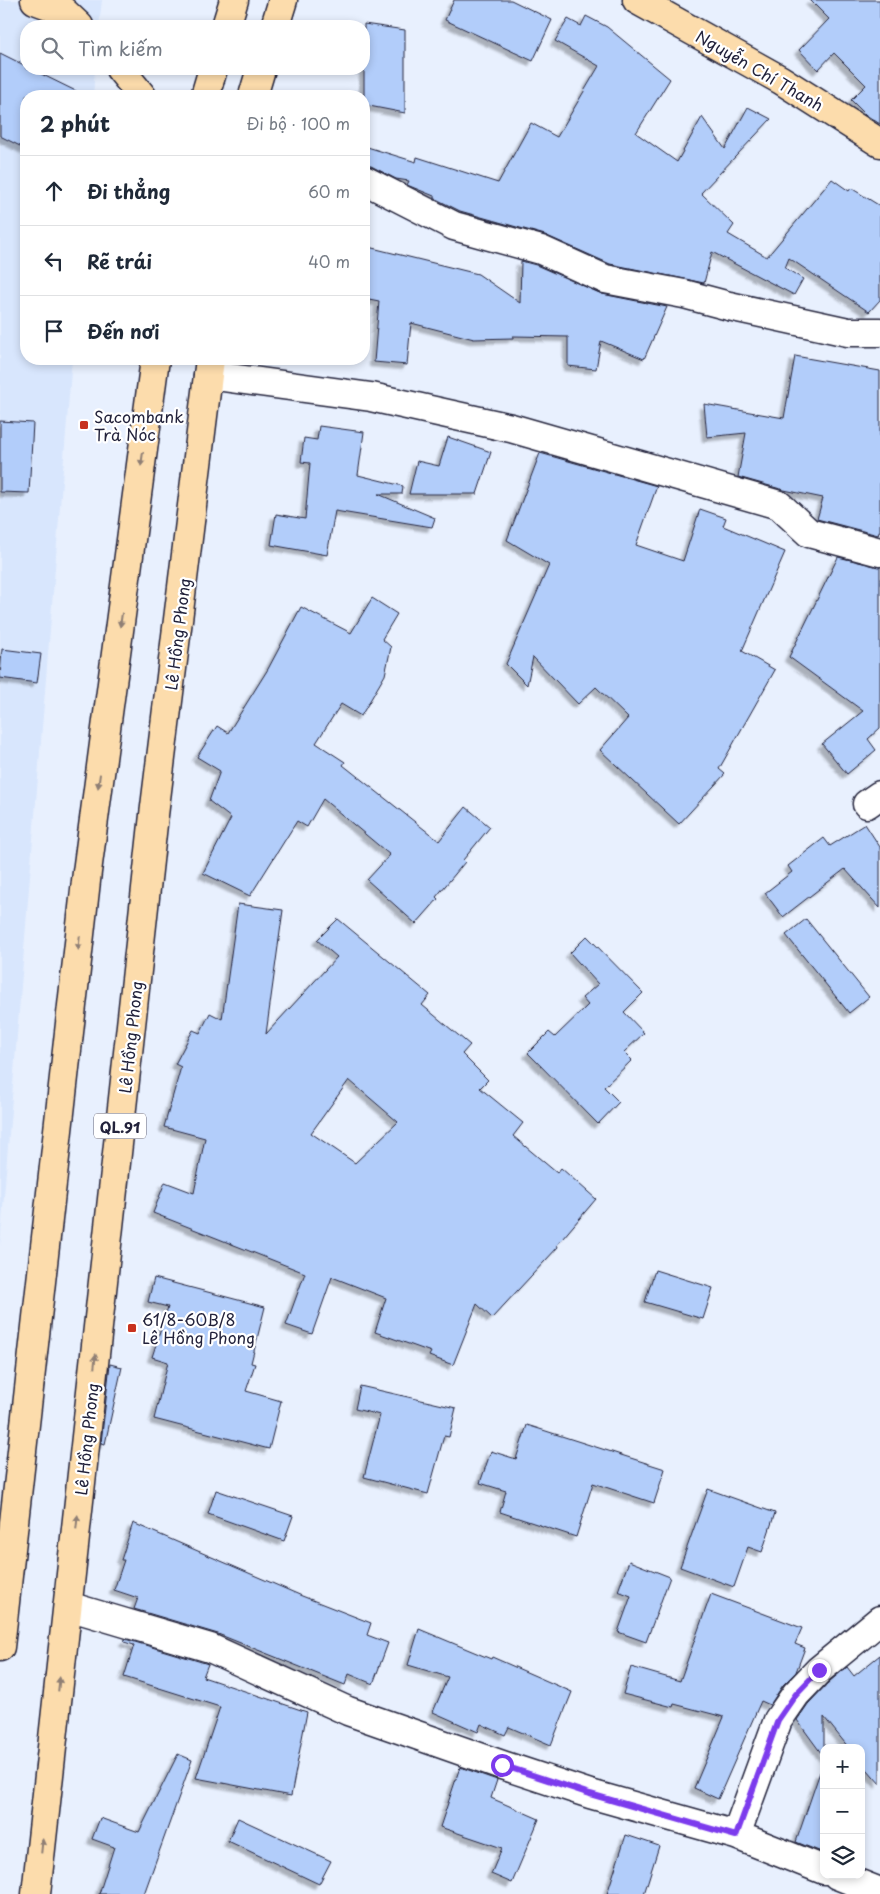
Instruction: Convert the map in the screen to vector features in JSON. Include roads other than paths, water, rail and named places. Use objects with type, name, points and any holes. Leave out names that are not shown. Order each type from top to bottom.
[{"type":"main road","points":[[35,0],[62,10],[73,20]]},
{"type":"main road","points":[[228,20],[234,0]]},
{"type":"main road","points":[[277,20],[283,0]]},
{"type":"main road","name":"Nguyễn Chí Thanh","points":[[637,0],[781,80],[880,144]]},
{"type":"main road","points":[[125,75],[137,90]]},
{"type":"main road","points":[[207,90],[211,75]]},
{"type":"main road","points":[[255,90],[259,75]]},
{"type":"main road","points":[[0,1647],[87,872],[154,365]]},
{"type":"main road","name":"Lê Hồng Phong","points":[[36,1894],[154,814],[209,367]]},
{"type":"street","points":[[370,183],[454,226],[540,250],[605,279],[684,294],[729,306],[848,332],[880,332]]},
{"type":"street","points":[[209,367],[371,397],[511,428],[779,505],[809,533],[880,552]]},
{"type":"street","points":[[68,1606],[210,1648],[348,1711],[590,1794],[736,1836],[820,1868]]},
{"type":"street","points":[[736,1836],[778,1720],[796,1694],[819,1670],[880,1620]]},
{"type":"street","points":[[847,1879],[880,1892]]},
{"type":"place","name":"Sacombank Trà Nóc","points":[[84,425]]},
{"type":"place","name":"61/8-60B/8 Lê Hồng Phong","points":[[132,1328]]}]
